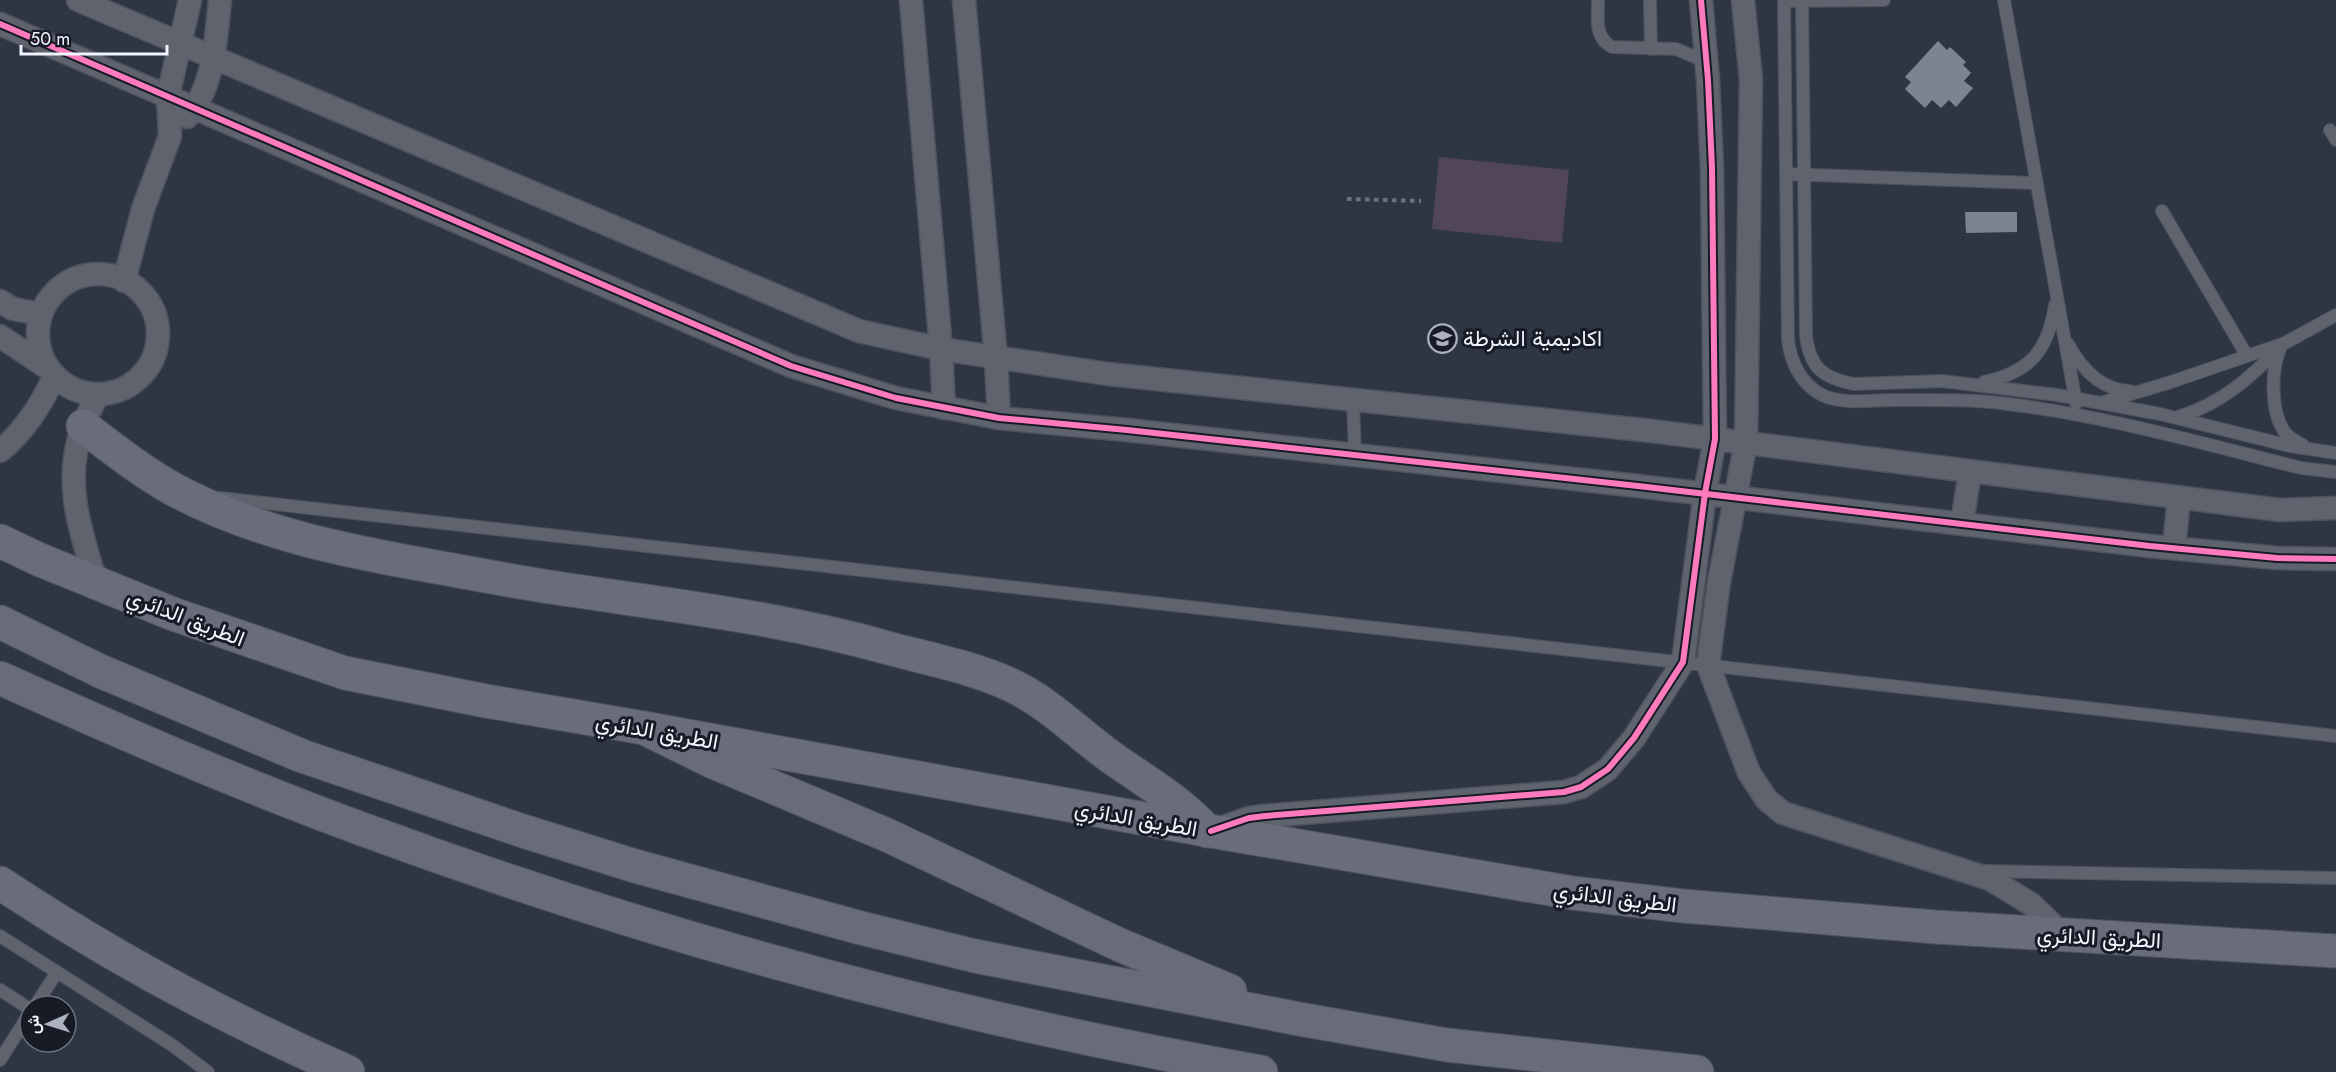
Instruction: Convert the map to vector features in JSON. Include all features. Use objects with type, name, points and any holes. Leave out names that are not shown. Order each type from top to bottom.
[{"type":"highway","points":[[83,426],[134,465],[183,494],[223,512],[283,534],[397,560],[552,588],[764,619],[831,632],[984,674],[1032,696],[1054,710],[1115,760],[1173,799],[1209,831]]},
{"type":"highway","name":"الطريق الدائري","points":[[0,541],[38,559],[173,614],[345,673],[454,695],[1209,831],[1606,897],[1791,917],[2336,951]]},
{"type":"highway","points":[[0,622],[100,671],[302,756],[568,845],[748,898],[975,956],[1299,1019],[1447,1045],[1697,1072]]},
{"type":"highway","points":[[0,678],[167,752],[350,825],[481,872],[646,926],[757,958],[958,1010],[1202,1062],[1261,1072]]},
{"type":"highway","points":[[644,728],[711,761],[886,835],[1120,945],[1299,1019]]},
{"type":"highway","points":[[0,883],[62,924],[188,995],[348,1072]]},
{"type":"street","points":[[78,0],[859,331],[941,349],[1108,374],[1746,442],[2280,510],[2336,508]]},
{"type":"street","points":[[170,136],[168,96],[190,0]]},
{"type":"street","points":[[124,280],[144,209],[170,136],[196,107],[214,59],[220,0]]},
{"type":"street","points":[[911,0],[944,408]]},
{"type":"street","points":[[964,0],[996,358],[999,418]]},
{"type":"street","points":[[1209,831],[1249,818],[1265,816],[1564,792],[1581,787],[1608,769],[1634,738],[1683,662],[1705,494],[1715,439],[1712,168],[1707,62],[1701,0]]},
{"type":"street","points":[[1743,0],[1751,80],[1746,442],[1719,582],[1708,665],[1749,772],[1767,800],[1783,813],[1990,879],[2031,904],[2063,935]]},
{"type":"street","points":[[0,24],[791,366],[896,398],[999,418],[1354,455],[2174,548],[2277,558],[2336,558]]},
{"type":"street","points":[[0,336],[52,372],[75,389],[98,394],[125,388],[146,371],[158,346],[157,319],[144,294],[124,280],[104,273],[83,274],[65,282],[51,296],[41,314],[38,332],[40,351],[52,372],[42,401],[26,425],[0,452]]},
{"type":"street","points":[[0,301],[13,309],[41,314]]},
{"type":"street","points":[[96,582],[74,505],[74,465],[83,426],[98,394]]},
{"type":"street","points":[[1962,524],[1970,471]]},
{"type":"street","points":[[2174,548],[2179,497]]},
{"type":"lane","points":[[1598,0],[1598,35],[1604,43],[1620,49],[1677,49],[1707,62]]},
{"type":"lane","points":[[1650,0],[1651,49]]},
{"type":"lane","points":[[1884,0],[1784,0],[1788,339],[1790,357],[1795,369],[1810,386],[1822,394],[1851,400],[1957,400],[2005,403],[2079,416],[2301,468],[2336,472]]},
{"type":"lane","points":[[1802,0],[1806,336],[1808,351],[1819,369],[1833,379],[1854,384],[1942,381],[2076,398],[2177,418],[2290,446],[2336,453]]},
{"type":"lane","points":[[2004,0],[2079,416]]},
{"type":"lane","points":[[1786,174],[2037,183]]},
{"type":"lane","points":[[2162,212],[2247,356]]},
{"type":"lane","points":[[1974,384],[1999,379],[2031,363],[2040,351],[2049,331],[2057,294]]},
{"type":"lane","points":[[2100,403],[2285,343],[2336,315]]},
{"type":"lane","points":[[2065,338],[2084,368],[2098,380],[2120,391],[2140,391]]},
{"type":"lane","points":[[2177,418],[2221,400],[2241,385],[2285,343]]},
{"type":"lane","points":[[2285,343],[2279,352],[2274,371],[2277,411],[2285,433],[2311,450]]},
{"type":"lane","points":[[1353,400],[1354,455]]},
{"type":"lane","points":[[183,494],[2336,736]]},
{"type":"lane","points":[[1963,871],[2336,878]]},
{"type":"lane","points":[[0,936],[165,1040],[208,1072]]},
{"type":"lane","points":[[43,994],[57,972]]},
{"type":"lane","points":[[0,990],[18,1003]]},
{"type":"lane","points":[[0,1060],[18,1031]]},
{"type":"path","points":[[1347,199],[1421,201]]},
{"type":"shaded area","points":[[1439,157],[1569,170],[1562,243],[1432,229]]},
{"type":"building","points":[[1938,41],[1947,50],[1950,47],[1966,62],[1963,65],[1971,73],[1964,81],[1973,88],[1956,107],[1949,100],[1941,108],[1932,100],[1925,108],[1905,89],[1911,82],[1905,77]]},
{"type":"building","points":[[1965,212],[2017,212],[2017,232],[1966,233]]},
{"type":"cycle path","points":[[1211,831],[1249,818],[1265,816],[1564,792],[1581,787],[1608,769],[1634,738],[1683,662],[1705,493],[1715,439],[1712,168],[1701,0]]},
{"type":"cycle path","points":[[0,24],[791,366],[896,398],[999,418],[1638,486],[2150,546],[2277,558],[2336,559]]},
{"type":"place","name":"اكاديمية الشرطة","points":[[1442,338]]}]
